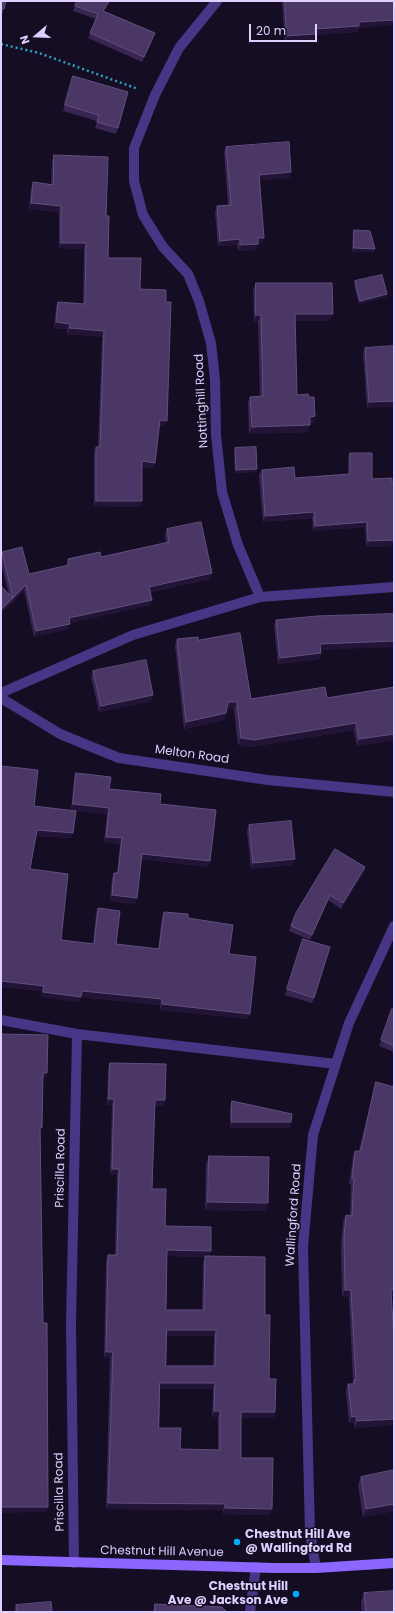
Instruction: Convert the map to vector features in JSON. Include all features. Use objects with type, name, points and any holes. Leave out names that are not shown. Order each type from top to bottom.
[{"type":"main road","name":"Chestnut Hill Avenue","points":[[1,1560],[316,1568],[394,1563]]},
{"type":"street","name":"Nottinghill Road","points":[[217,1],[180,48],[156,95],[134,148],[134,181],[143,216],[163,247],[188,274],[199,301],[211,343],[215,380],[216,435],[222,492],[238,545],[260,597]]},
{"type":"street","points":[[1,693],[132,635],[260,597],[394,587]]},
{"type":"street","name":"Melton Road","points":[[1,698],[60,734],[119,758],[268,780],[394,792]]},
{"type":"street","name":"Wallingford Road","points":[[316,1568],[310,1532],[303,1247],[314,1135],[349,1024],[394,926]]},
{"type":"street","points":[[1,1020],[77,1034],[336,1064]]},
{"type":"street","name":"Priscilla Road","points":[[74,1563],[71,1324],[77,1034]]},
{"type":"street","points":[[250,1612],[256,1567]]},
{"type":"path","points":[[1,44],[38,53],[138,89]]},
{"type":"building","points":[[1,1],[6,1],[4,9],[1,8]]},
{"type":"building","points":[[77,1],[109,1],[103,11],[155,33],[144,57],[90,33],[98,14],[75,6]]},
{"type":"building","points":[[285,1],[394,1],[394,20],[359,22],[359,26],[315,29],[315,34],[287,36]]},
{"type":"building","points":[[73,76],[128,92],[118,128],[97,122],[99,115],[65,105]]},
{"type":"building","points":[[289,142],[291,172],[259,175],[264,238],[258,238],[258,244],[240,245],[240,239],[220,241],[217,206],[231,205],[226,147]]},
{"type":"building","points":[[54,155],[108,157],[106,216],[109,216],[108,258],[141,258],[140,289],[166,290],[166,302],[171,302],[167,421],[160,420],[155,463],[142,461],[142,501],[96,501],[96,447],[100,447],[104,331],[69,328],[70,324],[56,322],[58,302],[85,304],[86,243],[61,243],[61,206],[31,203],[33,182],[53,185]]},
{"type":"building","points":[[354,230],[370,231],[375,249],[354,248]]},
{"type":"building","points":[[382,275],[387,294],[360,301],[355,281]]},
{"type":"building","points":[[256,283],[332,283],[333,314],[295,314],[297,395],[308,394],[309,397],[314,397],[315,416],[310,417],[310,425],[252,427],[250,397],[263,396],[261,315],[256,315]]},
{"type":"building","points":[[394,346],[394,401],[369,402],[365,348]]},
{"type":"building","points":[[256,447],[257,469],[236,470],[235,448]]},
{"type":"building","points":[[350,453],[372,453],[372,479],[392,478],[392,483],[394,483],[394,540],[368,541],[367,522],[315,526],[314,512],[265,516],[262,470],[294,467],[295,478],[350,474]]},
{"type":"building","points":[[201,522],[212,573],[149,587],[152,600],[69,618],[70,624],[36,631],[26,585],[13,598],[2,552],[22,547],[29,574],[69,565],[68,559],[100,552],[101,557],[169,542],[167,529]]},
{"type":"building","points":[[1,586],[13,598],[1,610]]},
{"type":"building","points":[[394,614],[394,641],[320,644],[321,653],[280,658],[276,620],[317,616]]},
{"type":"building","points":[[240,633],[251,699],[325,687],[327,698],[394,687],[394,734],[359,739],[356,723],[254,740],[241,738],[237,702],[228,702],[226,713],[186,722],[177,639],[198,637],[198,640]]},
{"type":"building","points":[[146,660],[153,695],[101,706],[93,671]]},
{"type":"building","points":[[1,766],[38,770],[34,806],[76,811],[73,833],[37,830],[30,869],[68,874],[61,940],[94,944],[98,908],[120,911],[116,944],[159,949],[164,912],[188,914],[188,918],[233,925],[229,954],[256,957],[250,1014],[162,1004],[162,999],[82,991],[81,997],[43,992],[44,986],[1,981]]},
{"type":"building","points":[[76,773],[111,777],[109,789],[161,794],[160,804],[216,810],[210,861],[142,854],[137,898],[112,895],[114,873],[118,873],[122,838],[106,837],[109,808],[73,804]]},
{"type":"building","points":[[291,821],[295,859],[253,863],[249,825]]},
{"type":"building","points":[[335,849],[365,867],[343,903],[330,895],[312,935],[291,926],[296,913]]},
{"type":"building","points":[[303,939],[330,947],[314,998],[287,989]]},
{"type":"building","points":[[392,1009],[394,1010],[394,1046],[381,1040]]},
{"type":"building","points":[[1,1034],[48,1035],[47,1073],[43,1073],[42,1128],[40,1127],[43,1323],[47,1323],[48,1507],[1,1507]]},
{"type":"building","points":[[110,1063],[166,1064],[165,1100],[155,1100],[152,1189],[166,1189],[165,1226],[211,1227],[211,1251],[167,1250],[166,1310],[204,1310],[205,1256],[265,1257],[265,1315],[270,1315],[269,1379],[276,1379],[275,1412],[241,1412],[241,1458],[273,1458],[272,1509],[225,1508],[225,1504],[108,1503],[113,1352],[106,1352],[108,1255],[117,1255],[119,1169],[112,1169],[114,1099],[109,1099]],"holes":[[[167,1330],[216,1330],[215,1366],[166,1366]],[[160,1383],[215,1383],[214,1411],[220,1411],[220,1450],[180,1449],[181,1428],[159,1428]]]},
{"type":"building","points":[[376,1082],[394,1087],[394,1290],[391,1290],[394,1342],[394,1419],[357,1421],[356,1416],[352,1417],[348,1384],[354,1384],[354,1380],[356,1380],[351,1290],[345,1290],[344,1237],[346,1215],[352,1216],[354,1178],[352,1178],[355,1151],[360,1151]]},
{"type":"building","points":[[232,1101],[292,1114],[291,1122],[232,1122]]},
{"type":"building","points":[[209,1156],[269,1157],[268,1203],[208,1202]]},
{"type":"building","points":[[394,1470],[394,1504],[366,1509],[361,1477]]},
{"type":"building","points":[[394,1591],[394,1612],[366,1612],[364,1593]]},
{"type":"building","points":[[51,1602],[52,1612],[17,1612],[16,1605]]},
{"type":"building","points":[[155,1604],[222,1607],[227,1612],[155,1612]]},
{"type":"place","name":"Chestnut Hill Ave @ Wallingford Rd","points":[[237,1542]]},
{"type":"place","name":"Chestnut Hill Ave @ Jackson Ave","points":[[296,1594]]}]
